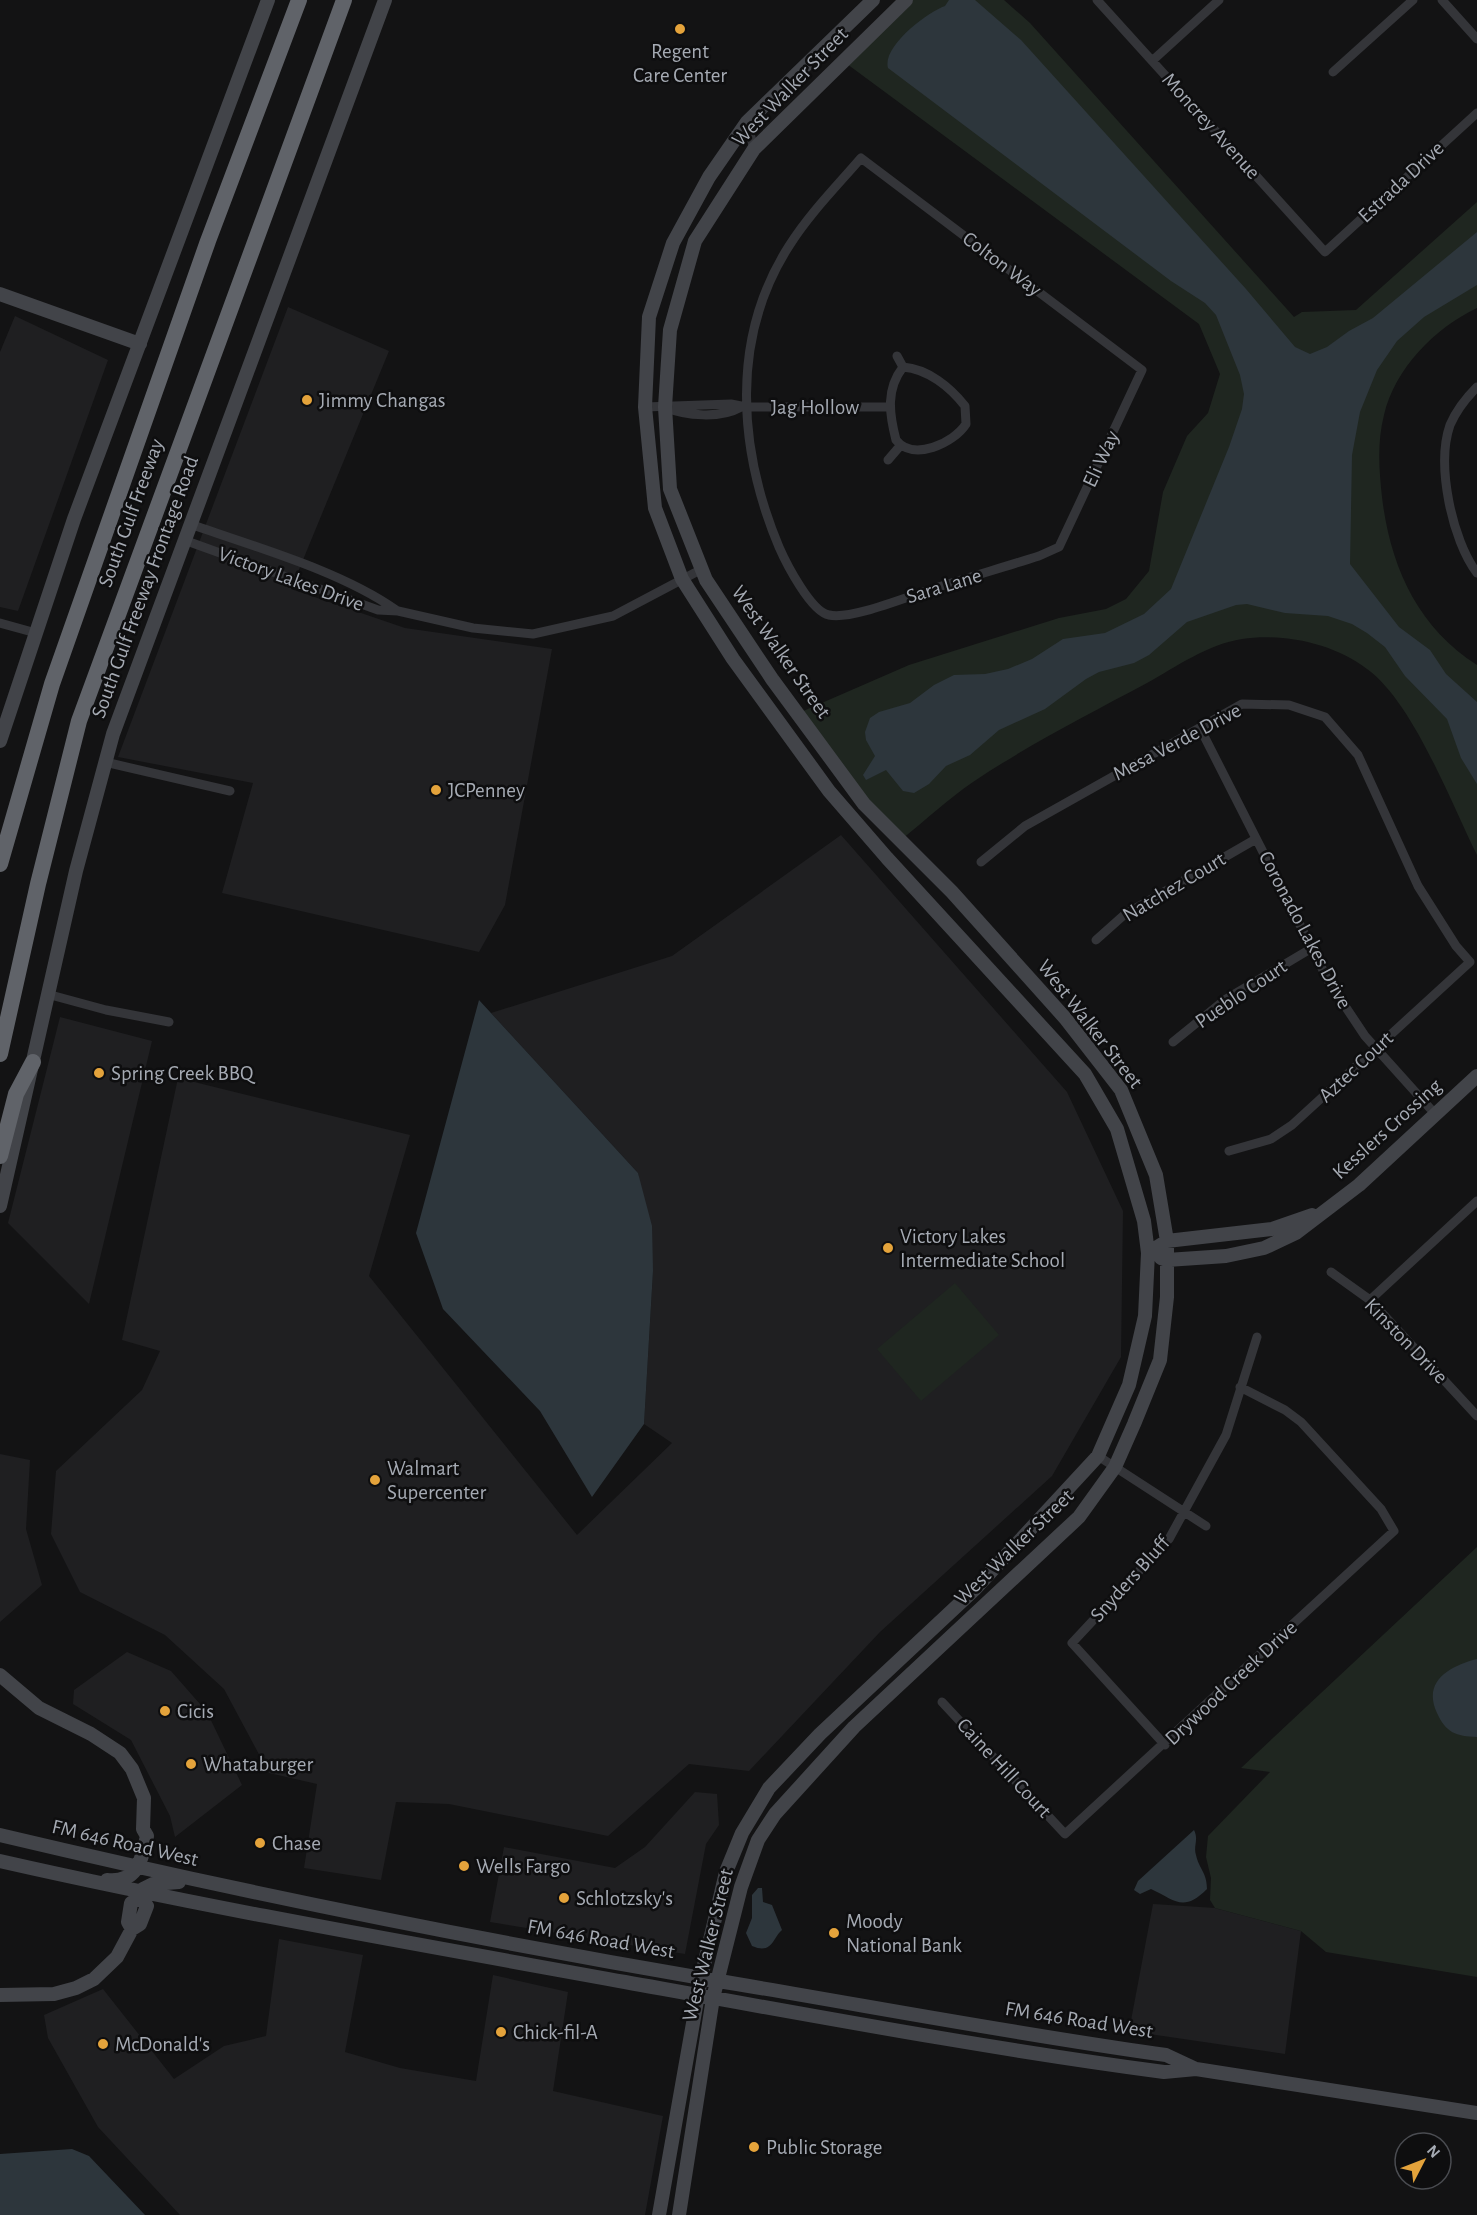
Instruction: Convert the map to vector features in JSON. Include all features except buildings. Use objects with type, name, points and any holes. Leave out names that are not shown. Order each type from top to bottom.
[{"type":"highway","name":"South Gulf Freeway","points":[[0,864],[52,684],[208,241],[299,0]]},
{"type":"highway","name":"South Gulf Freeway","points":[[0,1054],[38,884],[79,721],[344,0]]},
{"type":"highway","points":[[0,1156],[16,1094],[33,1062]]},
{"type":"street","points":[[0,741],[74,519],[268,0]]},
{"type":"street","name":"South Gulf Freeway Frontage Road","points":[[0,1206],[76,871],[105,762],[152,624],[385,0]]},
{"type":"street","name":"West Walker Street","points":[[659,2215],[701,1978],[726,1872],[742,1833],[769,1788],[820,1734],[975,1590],[1098,1456],[1129,1385],[1145,1316],[1148,1253],[1144,1221],[1117,1129],[1085,1074],[851,818],[732,659],[682,579],[655,508],[645,407],[649,316],[673,243],[709,177],[747,122],[873,0]]},
{"type":"street","name":"West Walker Street","points":[[679,2215],[713,1998],[741,1887],[758,1840],[775,1814],[855,1727],[1079,1517],[1115,1467],[1160,1360],[1167,1297],[1167,1241],[1156,1175],[1121,1090],[1065,1018],[952,891],[864,804],[772,679],[706,580],[670,489],[665,407],[670,330],[695,241],[754,149],[906,0]]},
{"type":"street","name":"Moncrey Avenue","points":[[1097,0],[1325,252]]},
{"type":"street","points":[[1152,61],[1219,0]]},
{"type":"street","points":[[1333,72],[1413,0]]},
{"type":"street","points":[[1442,0],[1477,39]]},
{"type":"street","name":"Estrada Drive","points":[[1325,252],[1477,113]]},
{"type":"street","points":[[747,122],[754,149]]},
{"type":"street","name":"Colton Way","points":[[744,407],[748,357],[765,293],[783,256],[812,213],[861,158],[1142,370]]},
{"type":"street","points":[[0,294],[140,344]]},
{"type":"street","points":[[888,460],[900,446],[915,450],[953,439],[966,424],[967,414],[959,398],[933,377],[915,368],[903,367],[897,356]]},
{"type":"street","name":"Jag Hollow","points":[[900,446],[894,432],[889,395],[903,367]]},
{"type":"street","name":"Eli Way","points":[[1059,547],[1142,370]]},
{"type":"street","points":[[1477,387],[1461,405],[1451,424],[1446,442],[1445,467],[1459,542],[1477,573]]},
{"type":"street","name":"Jag Hollow","points":[[645,407],[731,404],[744,407],[890,407]]},
{"type":"street","name":"Sara Lane","points":[[744,407],[750,449],[766,515],[788,566],[814,606],[826,615],[843,615],[877,607],[1039,556],[1059,547]]},
{"type":"street","name":"Victory Lakes Drive","points":[[190,524],[317,570],[382,600],[398,611]]},
{"type":"street","name":"Victory Lakes Drive","points":[[184,540],[378,610],[398,611],[473,628],[532,634],[613,616],[702,569]]},
{"type":"street","points":[[0,623],[36,633]]},
{"type":"street","name":"Mesa Verde Drive","points":[[981,862],[1025,826],[1242,704],[1289,705],[1326,717],[1358,754],[1418,885],[1456,946],[1470,962]]},
{"type":"street","name":"Coronado Lakes Drive","points":[[1200,728],[1329,982],[1376,1048],[1436,1115]]},
{"type":"street","points":[[105,762],[230,791]]},
{"type":"street","name":"Natchez Court","points":[[1096,940],[1124,915],[1256,839]]},
{"type":"street","name":"Pueblo Court","points":[[1173,1042],[1226,999],[1312,948]]},
{"type":"street","name":"Aztec Court","points":[[1228,1151],[1271,1139],[1292,1125],[1470,962]]},
{"type":"street","points":[[47,994],[106,1010],[169,1022]]},
{"type":"street","name":"Kesslers Crossing","points":[[1148,1253],[1167,1260],[1226,1256],[1264,1248],[1296,1233],[1359,1185],[1477,1076]]},
{"type":"street","points":[[1370,1300],[1475,1206]]},
{"type":"street","name":"Kesslers Crossing","points":[[1148,1253],[1167,1241],[1272,1229],[1323,1211]]},
{"type":"street","name":"Kinston Drive","points":[[1331,1272],[1370,1300],[1477,1416]]},
{"type":"street","name":"Snyders Bluff","points":[[1165,1745],[1071,1643],[1169,1539],[1226,1435],[1257,1337]]},
{"type":"street","name":"Drywood Creek Drive","points":[[1065,1834],[1165,1745],[1394,1531],[1381,1509],[1301,1422],[1277,1405],[1240,1387]]},
{"type":"street","points":[[1098,1456],[1206,1526]]},
{"type":"street","points":[[0,1675],[39,1708],[91,1734],[120,1754],[132,1769],[144,1798],[144,1829],[138,1834],[132,1858],[136,1867],[127,1879],[119,1881],[90,1878],[81,1880]]},
{"type":"street","name":"Caine Hill Court","points":[[942,1702],[1065,1834]]},
{"type":"street","name":"FM 646 Road West","points":[[0,1835],[190,1879],[402,1923],[874,2010],[1166,2055],[1196,2069]]},
{"type":"street","name":"FM 646 Road West","points":[[0,1861],[141,1895],[1003,2049],[1164,2072],[1196,2069],[1477,2113]]},
{"type":"street","points":[[0,1995],[54,1994],[86,1983],[112,1963],[132,1929],[140,1924],[147,1906],[141,1895],[146,1886],[190,1879]]},
{"type":"shaded area","points":[[912,0],[1004,0],[1030,23],[1294,317],[1302,312],[1356,310],[1477,202],[1477,308],[1461,316],[1432,338],[1419,351],[1397,381],[1384,415],[1379,456],[1386,522],[1392,547],[1410,592],[1438,632],[1456,650],[1477,665],[1477,855],[1415,729],[1384,684],[1354,660],[1339,652],[1307,642],[1274,638],[1242,639],[1205,651],[994,768],[955,795],[902,839],[869,803],[801,712],[909,665],[1059,618],[1106,609],[1126,599],[1149,571],[1163,492],[1187,436],[1208,413],[1220,374],[1199,324],[847,64]]},
{"type":"shaded area","points":[[949,0],[975,0],[1021,40],[1246,289],[1295,347],[1310,354],[1327,347],[1349,331],[1373,318],[1477,232],[1477,285],[1424,317],[1397,341],[1377,370],[1360,412],[1352,455],[1350,564],[1399,627],[1430,650],[1446,674],[1477,702],[1477,784],[1461,758],[1447,719],[1405,676],[1385,647],[1352,624],[1328,616],[1285,613],[1247,604],[1236,605],[1187,622],[1149,655],[1134,663],[1099,672],[1086,679],[1045,709],[999,730],[970,755],[946,766],[929,784],[914,793],[903,791],[886,770],[866,780],[863,775],[875,756],[866,740],[865,732],[870,718],[879,712],[910,703],[934,685],[954,675],[985,674],[1008,669],[1032,659],[1063,639],[1105,633],[1144,614],[1171,589],[1229,447],[1242,409],[1244,394],[1240,375],[1216,315],[1205,303],[1171,281],[888,68],[888,59],[899,40],[918,22],[945,6]]},
{"type":"shaded area","points":[[288,307],[389,351],[291,589],[405,628],[552,649],[505,905],[479,952],[222,893],[253,783],[118,757]]},
{"type":"shaded area","points":[[15,316],[108,360],[18,611],[0,607],[0,352]]},
{"type":"shaded area","points":[[841,835],[1067,1092],[1123,1211],[1121,1357],[1052,1476],[880,1632],[749,1771],[689,1764],[608,1836],[449,1804],[396,1802],[381,1880],[304,1868],[317,1784],[269,1773],[224,1689],[165,1635],[80,1592],[51,1534],[56,1471],[142,1390],[160,1351],[122,1340],[178,1078],[410,1135],[369,1276],[577,1535],[672,1443],[644,1424],[653,1271],[638,1173],[491,1013],[672,956]]},
{"type":"shaded area","points":[[479,1000],[638,1173],[652,1226],[653,1271],[644,1424],[592,1497],[540,1411],[443,1309],[416,1233]]},
{"type":"shaded area","points":[[60,1017],[152,1041],[89,1304],[8,1223]]},
{"type":"shaded area","points":[[955,1283],[999,1335],[921,1401],[877,1349]]},
{"type":"shaded area","points":[[0,1454],[30,1460],[26,1529],[42,1585],[0,1622]]},
{"type":"shaded area","points":[[1477,1547],[1477,1977],[1326,1952],[1301,1931],[1215,1908],[1210,1900],[1211,1878],[1206,1857],[1208,1836],[1270,1772],[1241,1768]]},
{"type":"shaded area","points":[[127,1652],[171,1671],[207,1712],[242,1785],[175,1837],[170,1816],[131,1740],[73,1704],[74,1690]]},
{"type":"shaded area","points":[[1477,1659],[1477,1737],[1463,1736],[1452,1732],[1440,1720],[1433,1702],[1433,1692],[1441,1677],[1449,1671]]},
{"type":"shaded area","points":[[695,1792],[717,1794],[719,1825],[706,1844],[685,1954],[490,1922],[504,1847],[615,1868],[645,1847]]},
{"type":"shaded area","points":[[1194,1830],[1195,1852],[1206,1878],[1207,1889],[1192,1901],[1185,1902],[1173,1900],[1151,1889],[1140,1894],[1134,1890],[1138,1881]]},
{"type":"shaded area","points":[[758,1888],[762,1888],[763,1902],[772,1905],[782,1930],[772,1944],[764,1948],[752,1946],[746,1933],[752,1918],[752,1895]]},
{"type":"shaded area","points":[[1153,1904],[1215,1908],[1301,1931],[1285,2054],[1129,2031]]},
{"type":"shaded area","points":[[279,1939],[363,1955],[345,2052],[400,2068],[476,2081],[493,1975],[568,1992],[553,2091],[663,2116],[645,2215],[180,2215],[98,2127],[48,2038],[44,2015],[103,1989],[174,2079],[224,2046],[266,2036]]},
{"type":"shaded area","points":[[72,2149],[89,2156],[145,2215],[0,2215],[0,2154]]},
{"type":"place","name":"Regent Care Center","points":[[680,29]]},
{"type":"place","name":"Jimmy Changas","points":[[307,400]]},
{"type":"place","name":"JCPenney","points":[[436,790]]},
{"type":"place","name":"Spring Creek BBQ","points":[[99,1073]]},
{"type":"place","name":"Victory Lakes Intermediate School","points":[[888,1248]]},
{"type":"place","name":"Walmart Supercenter","points":[[375,1480]]},
{"type":"place","name":"Cicis","points":[[165,1711]]},
{"type":"place","name":"Whataburger","points":[[191,1764]]},
{"type":"place","name":"Chase","points":[[260,1843]]},
{"type":"place","name":"Wells Fargo","points":[[464,1866]]},
{"type":"place","name":"Schlotzsky's","points":[[564,1898]]},
{"type":"place","name":"Moody National Bank","points":[[834,1933]]},
{"type":"place","name":"Chick-fil-A","points":[[501,2032]]},
{"type":"place","name":"McDonald's","points":[[103,2044]]},
{"type":"place","name":"Public Storage","points":[[754,2147]]}]
